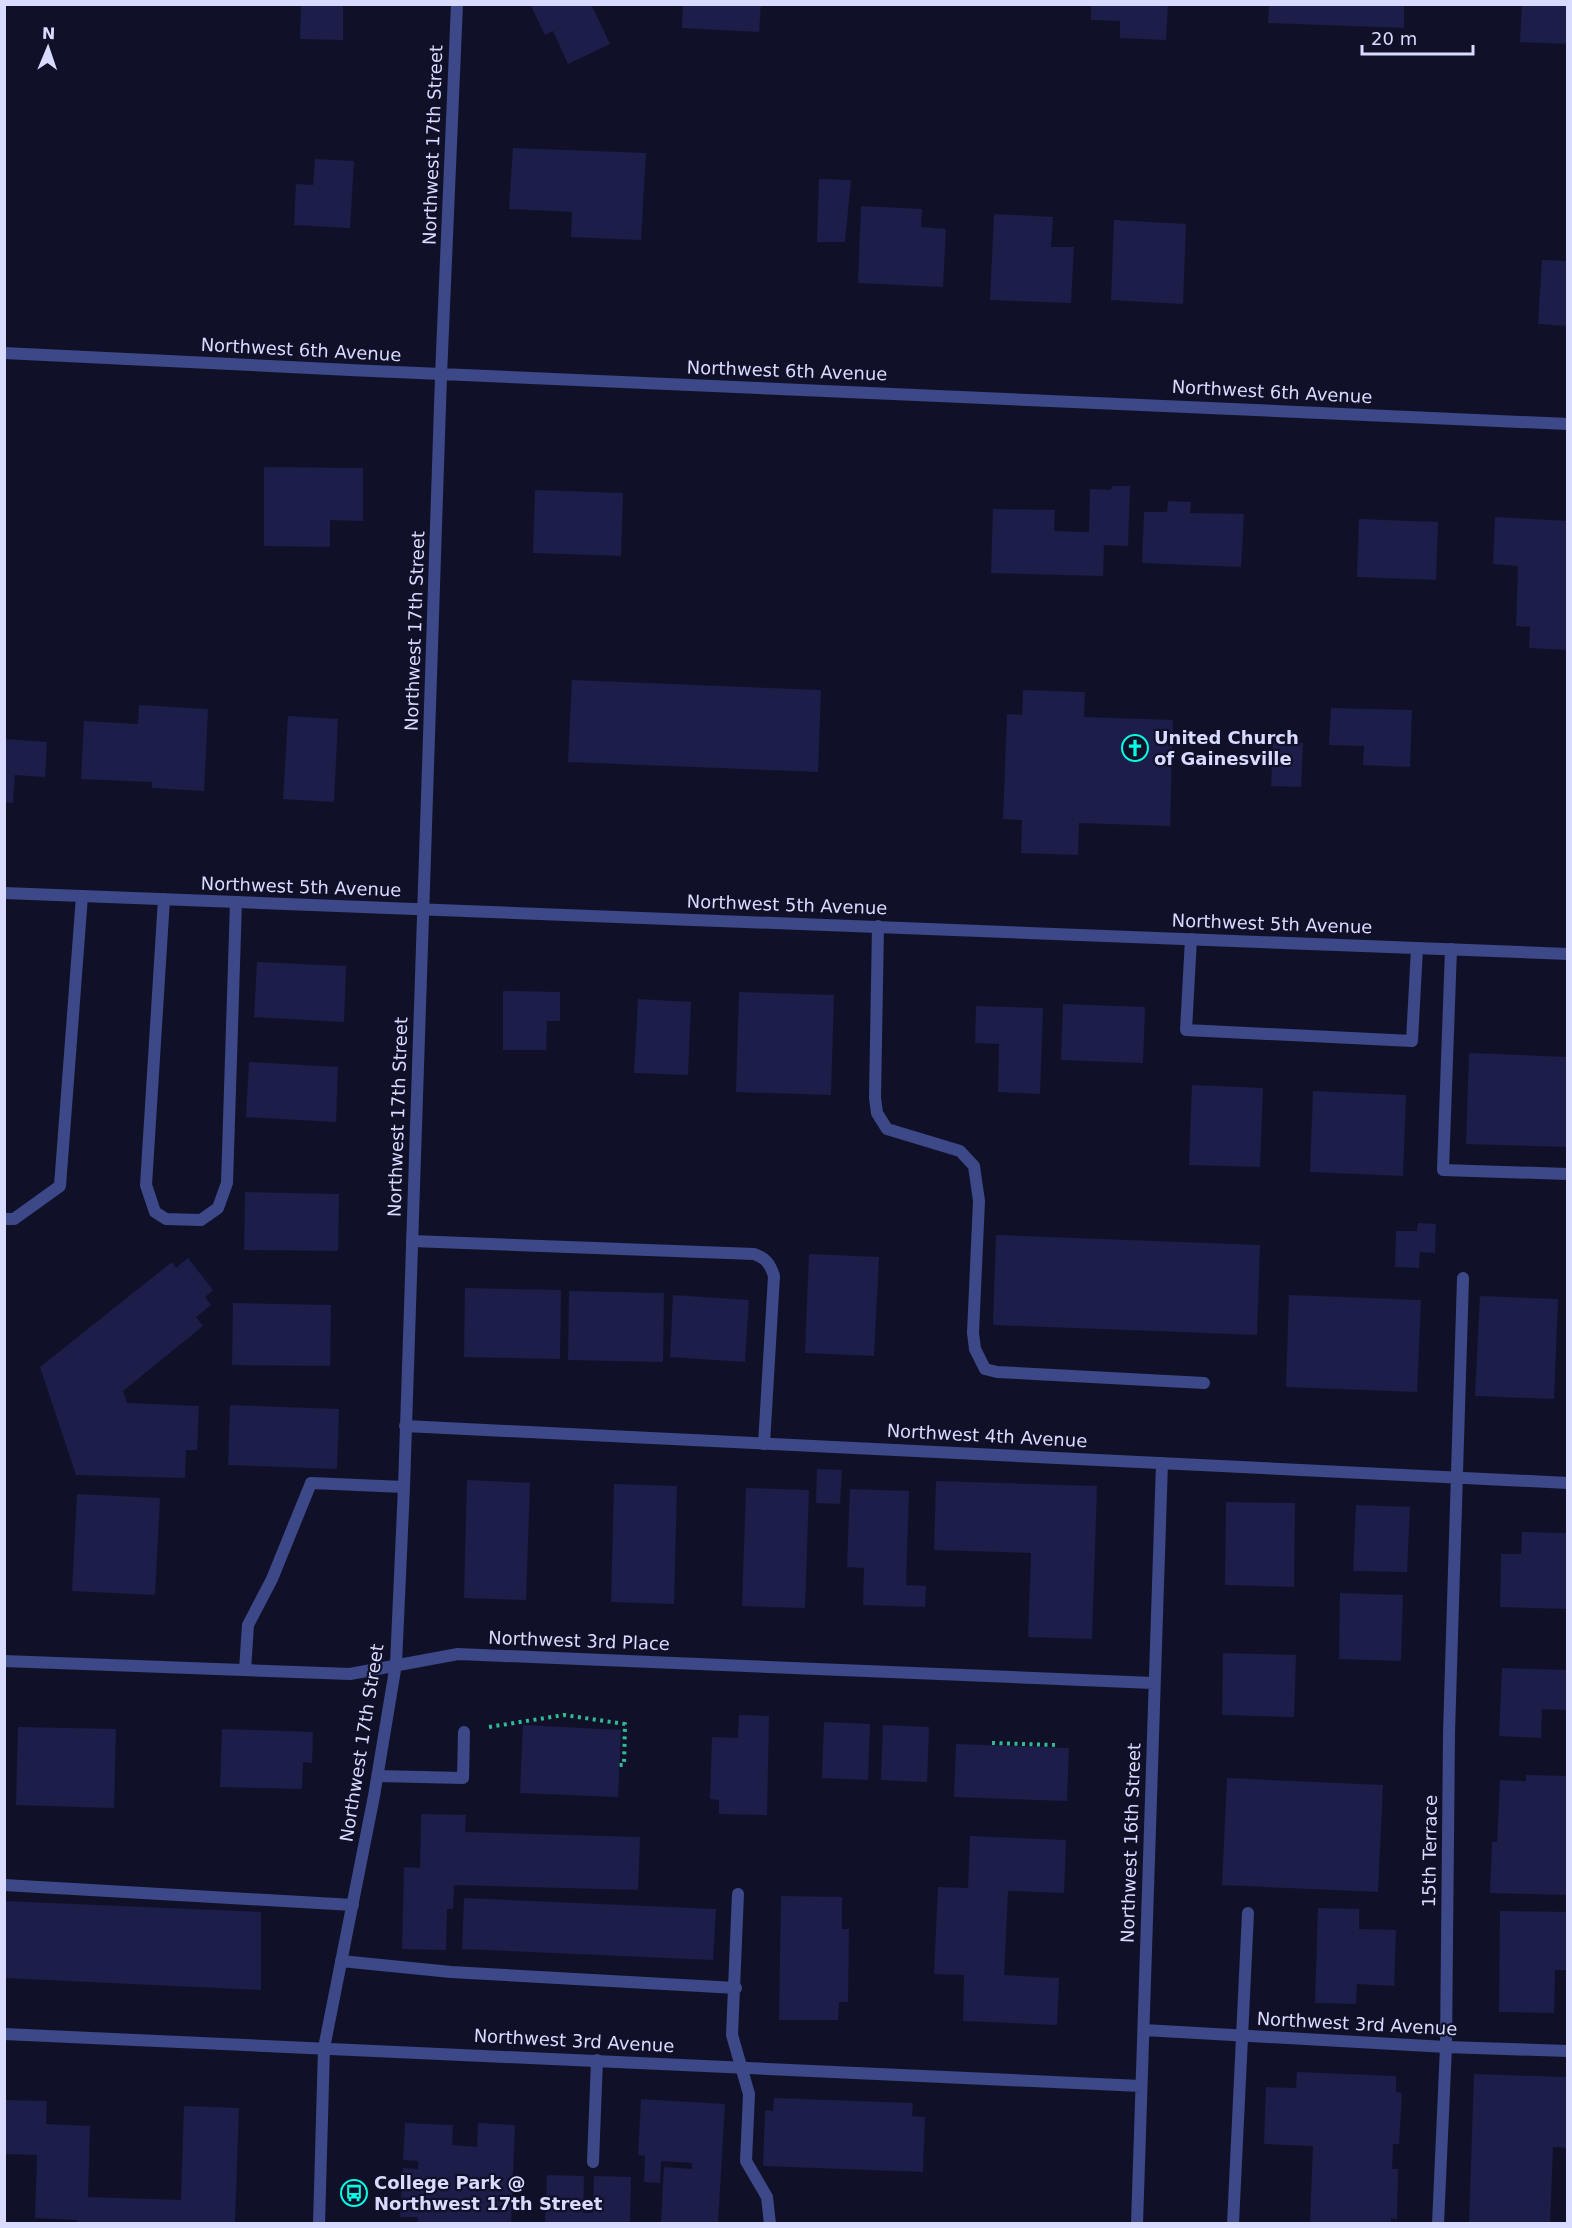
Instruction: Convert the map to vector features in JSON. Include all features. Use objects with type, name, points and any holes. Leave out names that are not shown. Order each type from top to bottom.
[{"type":"street","name":"Northwest 17th Street","points":[[319,2223],[324,2048],[378,1776],[396,1664],[404,1487],[441,376],[457,4]]},
{"type":"street","name":"Northwest 6th Avenue","points":[[4,353],[441,376],[953,395],[1568,424]]},
{"type":"street","name":"Northwest 5th Avenue","points":[[4,893],[1568,954]]},
{"type":"street","points":[[4,1219],[14,1219],[60,1186],[82,896]]},
{"type":"street","points":[[164,900],[146,1185],[155,1212],[166,1219],[201,1220],[218,1208],[227,1183],[236,902]]},
{"type":"street","points":[[878,926],[874,1098],[877,1113],[887,1129],[960,1151],[974,1166],[979,1201],[973,1333],[975,1349],[985,1369],[997,1372],[1204,1383]]},
{"type":"street","points":[[1191,939],[1186,1030],[1412,1041],[1417,948]]},
{"type":"street","points":[[1451,949],[1443,1170],[1568,1174]]},
{"type":"street","points":[[412,1241],[754,1254],[764,1257],[771,1265],[774,1276],[764,1444]]},
{"type":"street","name":"15th Terrace","points":[[1438,2223],[1446,2047],[1449,1733],[1463,1278]]},
{"type":"street","name":"Northwest 4th Avenue","points":[[405,1426],[1568,1484]]},
{"type":"street","name":"Northwest 16th Street","points":[[1137,2223],[1162,1463]]},
{"type":"street","points":[[245,1670],[248,1625],[272,1579],[311,1483],[404,1487]]},
{"type":"street","name":"Northwest 3rd Place","points":[[4,1661],[350,1674],[458,1654],[1153,1683]]},
{"type":"street","points":[[378,1776],[463,1778],[464,1731]]},
{"type":"street","points":[[4,1885],[352,1905]]},
{"type":"street","points":[[738,1894],[736,1988],[732,2035],[749,2094],[746,2161],[767,2197],[770,2223]]},
{"type":"street","points":[[1233,2223],[1248,1912]]},
{"type":"street","points":[[341,1960],[451,1972],[736,1988]]},
{"type":"street","name":"Northwest 3rd Avenue","points":[[1144,2030],[1446,2047],[1568,2051]]},
{"type":"street","name":"Northwest 3rd Avenue","points":[[4,2034],[1141,2086]]},
{"type":"street","points":[[593,2163],[597,2060]]},
{"type":"path","points":[[464,1731],[564,1715],[625,1724],[624,1766],[620,1765]]},
{"type":"path","points":[[992,1743],[1056,1745]]},
{"type":"building","points":[[301,4],[343,4],[343,40],[300,39]]},
{"type":"building","points":[[530,4],[591,4],[610,44],[568,64],[553,31],[545,35]]},
{"type":"building","points":[[683,4],[761,4],[759,32],[682,28]]},
{"type":"building","points":[[1091,4],[1168,4],[1166,40],[1120,38],[1120,21],[1091,20]]},
{"type":"building","points":[[1269,4],[1404,4],[1404,28],[1268,23]]},
{"type":"building","points":[[1522,4],[1568,4],[1568,44],[1520,42]]},
{"type":"building","points":[[513,148],[646,153],[641,240],[571,237],[572,212],[509,209]]},
{"type":"building","points":[[315,159],[354,161],[350,228],[294,225],[296,184],[313,185]]},
{"type":"building","points":[[819,179],[851,180],[845,242],[817,242]]},
{"type":"building","points":[[861,206],[922,209],[921,227],[946,229],[943,287],[858,283]]},
{"type":"building","points":[[994,214],[1053,217],[1051,247],[1074,247],[1071,303],[990,300]]},
{"type":"building","points":[[1114,220],[1186,224],[1183,304],[1111,300]]},
{"type":"building","points":[[1542,260],[1568,261],[1568,326],[1538,324]]},
{"type":"building","points":[[264,467],[363,468],[363,521],[330,520],[330,547],[264,546]]},
{"type":"building","points":[[1112,486],[1130,486],[1128,546],[1104,545],[1103,576],[991,573],[993,509],[1055,510],[1054,531],[1089,532],[1090,489],[1111,490]]},
{"type":"building","points":[[535,490],[623,493],[621,556],[533,553]]},
{"type":"building","points":[[1168,501],[1191,502],[1190,513],[1244,514],[1241,567],[1142,563],[1144,512],[1167,512]]},
{"type":"building","points":[[1495,517],[1568,521],[1568,650],[1529,648],[1530,627],[1516,626],[1518,566],[1493,564]]},
{"type":"building","points":[[1359,519],[1438,522],[1436,580],[1357,577]]},
{"type":"building","points":[[572,680],[821,690],[818,772],[568,762]]},
{"type":"building","name":"United Church of Gainesville","points":[[1023,690],[1085,692],[1084,717],[1173,720],[1170,826],[1079,823],[1078,855],[1021,853],[1022,820],[1003,819],[1007,714],[1022,715]]},
{"type":"building","points":[[139,705],[208,709],[204,791],[152,788],[152,782],[81,779],[84,721],[138,724]]},
{"type":"building","points":[[1331,708],[1412,710],[1410,767],[1363,765],[1364,746],[1329,745]]},
{"type":"building","points":[[288,716],[338,719],[334,802],[283,799]]},
{"type":"building","points":[[4,739],[47,742],[45,777],[15,775],[13,803],[4,802]]},
{"type":"building","points":[[1273,741],[1303,743],[1301,787],[1271,786]]},
{"type":"building","points":[[257,962],[346,966],[344,1022],[254,1017]]},
{"type":"building","points":[[503,991],[560,992],[560,1021],[547,1021],[546,1050],[503,1050]]},
{"type":"building","points":[[739,992],[834,995],[831,1095],[736,1092]]},
{"type":"building","points":[[638,999],[691,1002],[688,1075],[634,1073]]},
{"type":"building","points":[[1063,1004],[1145,1007],[1143,1063],[1061,1060]]},
{"type":"building","points":[[976,1006],[1043,1008],[1040,1094],[998,1092],[999,1044],[975,1043]]},
{"type":"building","points":[[1469,1053],[1568,1057],[1568,1147],[1466,1144]]},
{"type":"building","points":[[249,1062],[338,1067],[336,1122],[246,1117]]},
{"type":"building","points":[[1192,1085],[1263,1088],[1260,1167],[1189,1165]]},
{"type":"building","points":[[1313,1091],[1406,1095],[1403,1176],[1310,1172]]},
{"type":"building","points":[[245,1192],[339,1194],[338,1251],[244,1250]]},
{"type":"building","points":[[1418,1223],[1436,1224],[1435,1253],[1420,1252],[1419,1268],[1395,1267],[1396,1231],[1417,1231]]},
{"type":"building","points":[[996,1235],[1260,1245],[1257,1335],[993,1325]]},
{"type":"building","points":[[809,1254],[879,1257],[874,1356],[805,1353]]},
{"type":"building","points":[[188,1258],[213,1290],[205,1297],[211,1305],[196,1317],[203,1326],[123,1391],[127,1403],[199,1406],[197,1450],[186,1450],[185,1478],[76,1475],[40,1367],[172,1262],[176,1268]]},
{"type":"building","points":[[465,1288],[561,1290],[560,1359],[464,1357]]},
{"type":"building","points":[[569,1291],[664,1293],[663,1362],[568,1360]]},
{"type":"building","points":[[673,1295],[749,1300],[745,1362],[670,1357]]},
{"type":"building","points":[[1289,1295],[1421,1300],[1417,1392],[1286,1387]]},
{"type":"building","points":[[1480,1296],[1558,1299],[1554,1399],[1475,1396]]},
{"type":"building","points":[[233,1303],[331,1305],[330,1366],[232,1365]]},
{"type":"building","points":[[230,1405],[339,1409],[337,1469],[228,1465]]},
{"type":"building","points":[[817,1469],[842,1470],[840,1504],[816,1503]]},
{"type":"building","points":[[467,1480],[530,1483],[526,1600],[464,1598]]},
{"type":"building","points":[[936,1481],[1097,1486],[1092,1639],[1028,1637],[1031,1553],[934,1550]]},
{"type":"building","points":[[614,1484],[677,1486],[674,1604],[611,1602]]},
{"type":"building","points":[[746,1488],[809,1490],[805,1608],[742,1606]]},
{"type":"building","points":[[850,1489],[909,1491],[906,1585],[926,1586],[925,1607],[863,1605],[864,1568],[847,1567]]},
{"type":"building","points":[[77,1494],[160,1498],[155,1595],[72,1591]]},
{"type":"building","points":[[1226,1502],[1295,1503],[1294,1587],[1225,1585]]},
{"type":"building","points":[[1356,1505],[1410,1507],[1407,1572],[1353,1571]]},
{"type":"building","points":[[1522,1532],[1568,1533],[1568,1609],[1500,1607],[1501,1554],[1521,1554]]},
{"type":"building","points":[[1340,1593],[1403,1595],[1401,1661],[1339,1659]]},
{"type":"building","points":[[1223,1653],[1296,1655],[1294,1717],[1222,1715]]},
{"type":"building","points":[[1502,1668],[1568,1670],[1568,1710],[1542,1709],[1541,1738],[1499,1736]]},
{"type":"building","points":[[739,1715],[769,1716],[767,1815],[719,1814],[719,1800],[710,1799],[712,1737],[738,1738]]},
{"type":"building","points":[[824,1722],[870,1724],[868,1780],[822,1778]]},
{"type":"building","points":[[523,1725],[621,1730],[618,1797],[520,1793]]},
{"type":"building","points":[[883,1725],[929,1727],[927,1782],[881,1780]]},
{"type":"building","points":[[18,1727],[116,1729],[114,1808],[16,1805]]},
{"type":"building","points":[[222,1729],[313,1732],[312,1763],[303,1762],[302,1789],[220,1787]]},
{"type":"building","points":[[956,1744],[1069,1748],[1067,1801],[954,1797]]},
{"type":"building","points":[[1526,1775],[1568,1776],[1568,1895],[1490,1893],[1492,1842],[1497,1842],[1500,1780],[1526,1781]]},
{"type":"building","points":[[1227,1778],[1383,1785],[1378,1892],[1222,1885]]},
{"type":"building","points":[[421,1814],[466,1815],[465,1832],[640,1837],[638,1890],[454,1885],[453,1909],[447,1909],[446,1950],[402,1949],[404,1867],[420,1868]]},
{"type":"building","points":[[970,1836],[1066,1840],[1064,1893],[1008,1891],[1004,1975],[1059,1978],[1057,2025],[963,2021],[964,1975],[934,1974],[938,1887],[968,1888]]},
{"type":"building","points":[[781,1896],[842,1897],[842,1929],[849,1929],[848,2002],[839,2002],[838,2020],[779,2020]]},
{"type":"building","points":[[464,1898],[716,1909],[713,1960],[462,1949]]},
{"type":"building","points":[[4,1901],[261,1912],[261,1990],[4,1978]]},
{"type":"building","points":[[1318,1908],[1359,1909],[1359,1929],[1396,1930],[1394,1986],[1357,1984],[1356,2004],[1315,2003]]},
{"type":"building","points":[[1500,1911],[1568,1912],[1568,1970],[1555,1970],[1554,2013],[1499,2012]]},
{"type":"building","points":[[1297,2072],[1396,2076],[1396,2092],[1402,2093],[1399,2144],[1393,2144],[1392,2169],[1398,2169],[1397,2220],[1391,2218],[1391,2224],[1310,2224],[1313,2146],[1264,2144],[1266,2087],[1296,2088]]},
{"type":"building","points":[[1474,2074],[1568,2077],[1568,2148],[1553,2147],[1550,2224],[1469,2224]]},
{"type":"building","points":[[774,2098],[913,2103],[912,2116],[925,2117],[923,2172],[763,2166],[765,2110],[773,2111]]},
{"type":"building","points":[[641,2099],[725,2104],[718,2224],[661,2224],[664,2167],[692,2169],[692,2163],[661,2161],[660,2183],[644,2182],[645,2156],[638,2155]]},
{"type":"building","points":[[4,2100],[47,2101],[46,2124],[90,2126],[88,2197],[181,2200],[184,2106],[239,2108],[235,2223],[77,2224],[77,2220],[35,2218],[37,2155],[4,2154]]},
{"type":"building","points":[[405,2123],[453,2125],[452,2145],[477,2147],[478,2123],[515,2125],[511,2224],[417,2224],[418,2217],[400,2217],[403,2168],[418,2169],[418,2161],[403,2160]]},
{"type":"building","points":[[547,2175],[584,2176],[583,2213],[593,2213],[594,2176],[631,2177],[630,2224],[545,2224]]},
{"type":"place","name":"United Church of Gainesville","points":[[1135,748]]},
{"type":"place","name":"College Park @ Northwest 17th Street","points":[[354,2193]]}]
